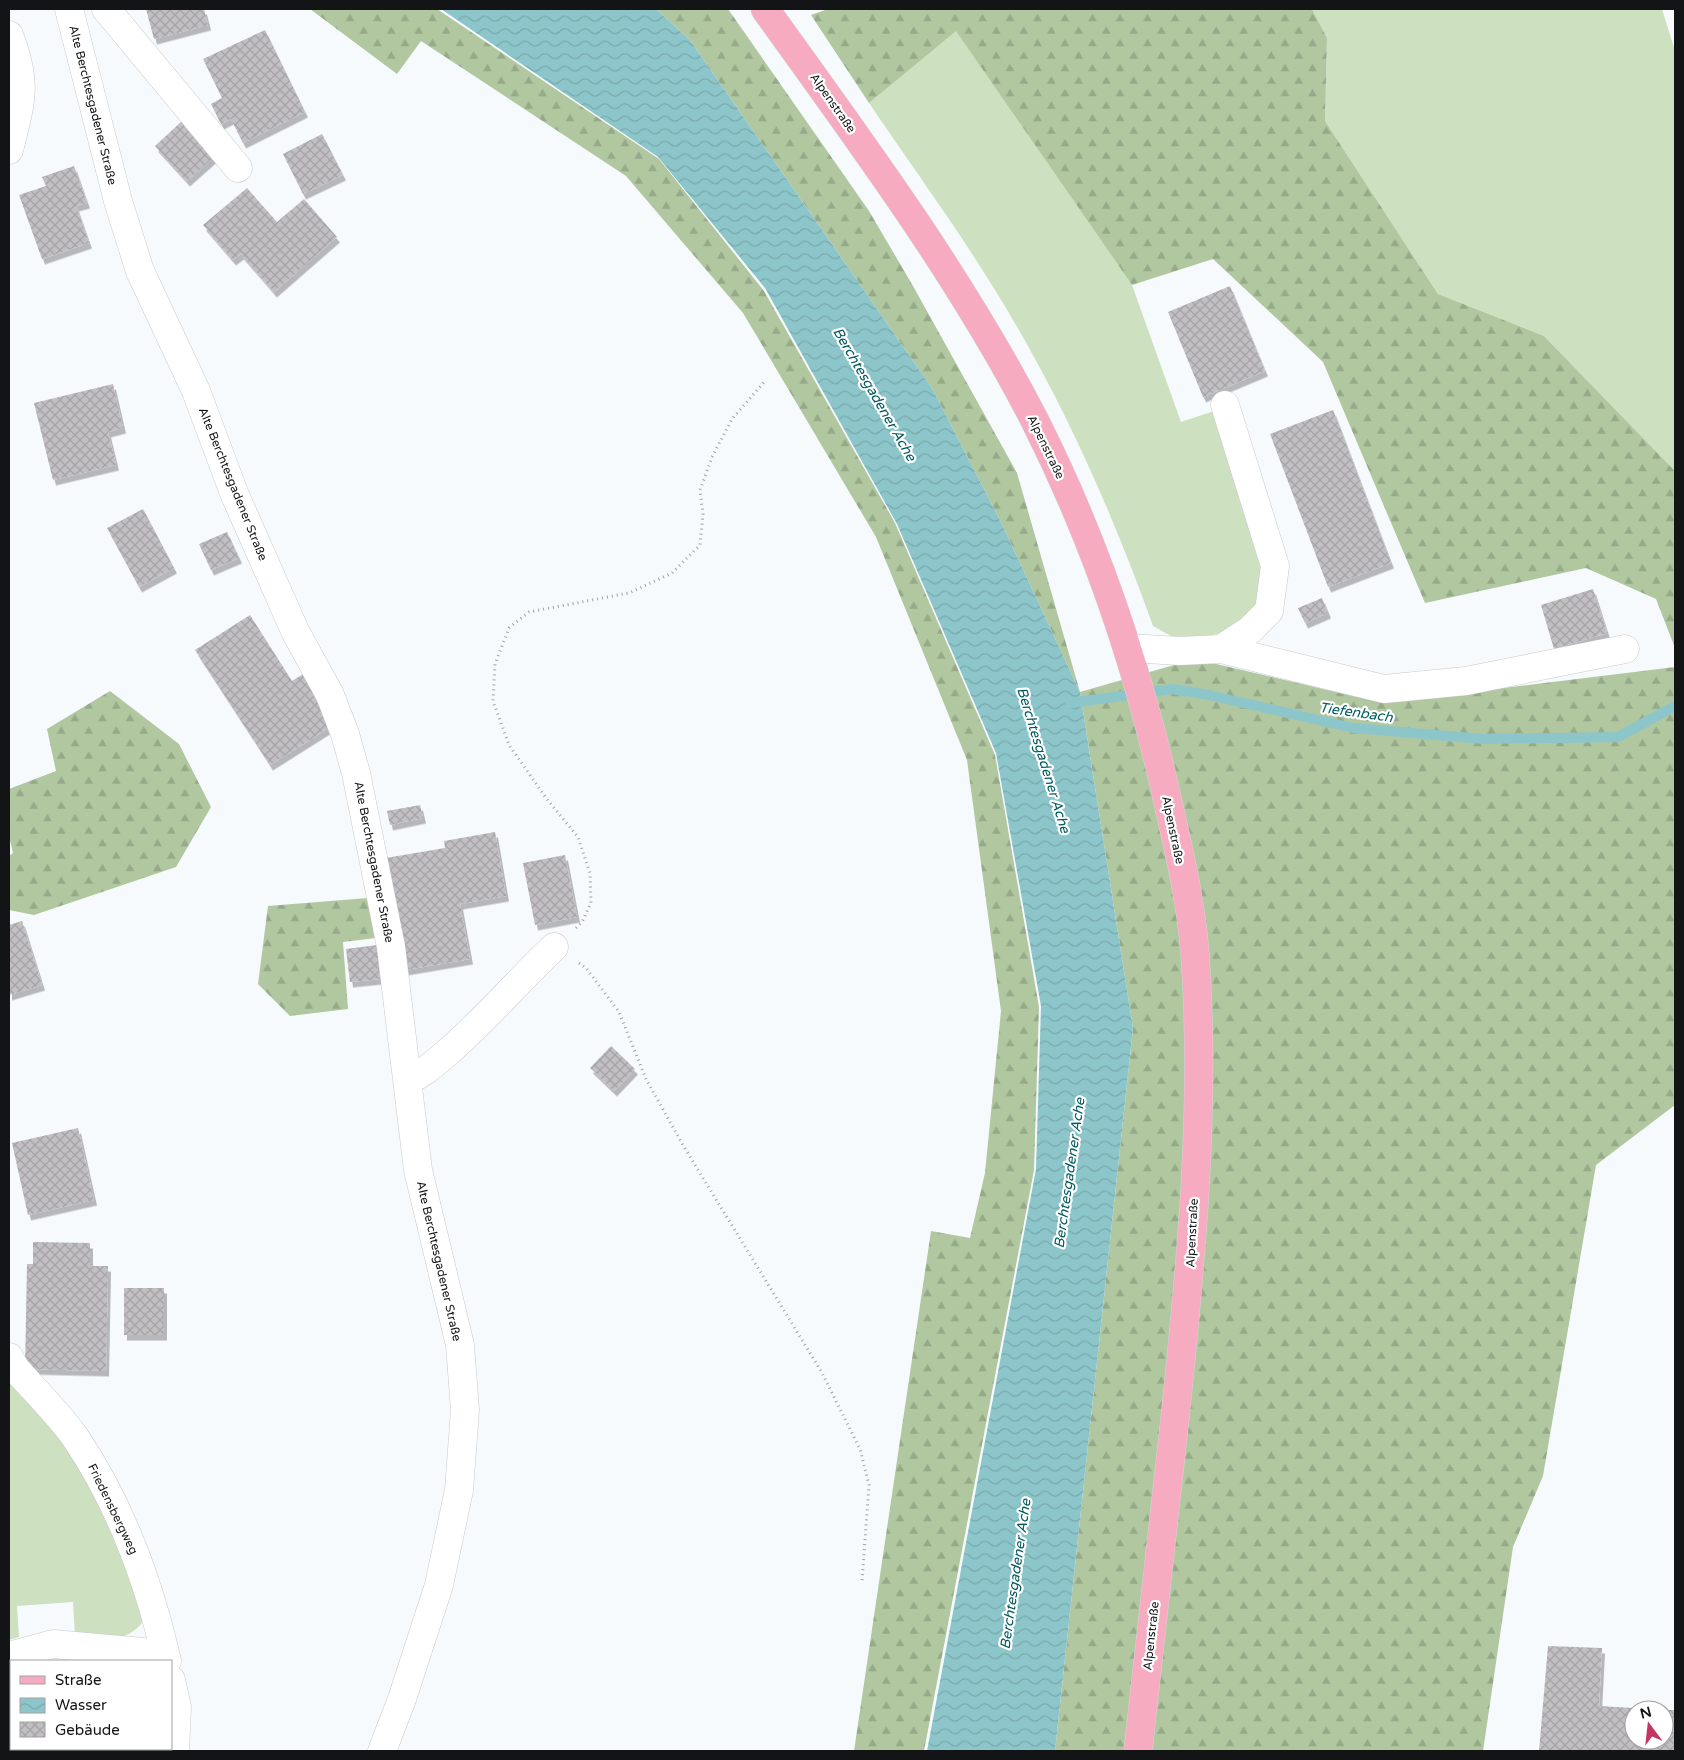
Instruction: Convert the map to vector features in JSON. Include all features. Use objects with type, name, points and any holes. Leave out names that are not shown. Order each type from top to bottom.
[{"type":"main road","name":"Alpenstraße","points":[[765,9],[910,215],[986,334],[1035,421],[1089,537],[1130,654],[1151,728],[1178,848],[1195,949],[1199,1048],[1190,1283],[1138,1751]]},
{"type":"street","name":"Alte Berchtesgadener Straße","points":[[69,9],[118,201],[140,271],[196,391],[234,493],[284,605],[330,695],[345,734],[356,773],[391,947],[418,1170],[460,1345],[465,1410],[460,1490],[438,1585],[402,1699],[382,1751]]},
{"type":"street","points":[[106,9],[238,168]]},
{"type":"street","points":[[9,35],[21,74],[22,99],[9,150]]},
{"type":"street","points":[[1221,649],[1250,630],[1269,611],[1275,566],[1225,405]]},
{"type":"street","points":[[1130,654],[1221,649],[1384,689],[1466,681],[1625,649]]},
{"type":"street","points":[[408,1080],[420,1076],[473,1030],[524,975],[554,947]]},
{"type":"street","name":"Friedensbergweg","points":[[9,1357],[16,1368],[74,1436],[100,1476],[148,1587],[166,1658],[53,1644],[9,1656]]},
{"type":"street","points":[[172,1684],[177,1707],[175,1751]]},
{"type":"path","points":[[765,381],[732,420],[712,457],[700,490],[703,514],[700,545],[672,573],[629,593],[529,612],[509,628],[495,664],[493,702],[510,745],[546,798],[578,837],[590,873],[591,903],[582,922],[554,947],[586,968],[619,1012],[646,1079],[684,1147],[821,1371],[860,1449],[869,1485],[862,1581]]},
{"type":"green space","points":[[310,9],[437,9],[659,159],[764,291],[895,523],[995,755],[1039,1007],[1034,1170],[924,1751],[854,1751],[931,1231],[970,1238],[985,1173],[1001,1011],[967,760],[876,537],[743,313],[626,176],[421,41],[397,74]]},
{"type":"green space","points":[[656,9],[728,9],[869,211],[1017,473],[1080,692],[1001,522],[932,388],[690,40]]},
{"type":"green space","points":[[828,9],[1312,9],[1327,38],[1325,121],[1438,294],[1544,336],[1675,471],[1675,648],[1656,599],[1586,568],[1425,603],[1323,362],[1213,259],[1132,285],[956,31],[869,103],[811,15]]},
{"type":"green space","points":[[1312,9],[1662,9],[1675,51],[1675,471],[1544,336],[1438,294],[1325,121],[1327,38]]},
{"type":"green space","points":[[956,30],[1132,285],[1181,422],[1214,411],[1261,555],[1262,589],[1253,613],[1229,631],[1201,638],[1171,636],[1153,626],[1119,537],[1081,449],[1038,364],[976,259],[869,103]]},
{"type":"green space","points":[[1195,659],[1357,697],[1462,693],[1675,667],[1675,1105],[1596,1165],[1543,1476],[1513,1547],[1483,1751],[1055,1751],[1133,1028],[1080,692]]},
{"type":"green space","points":[[110,691],[179,744],[211,807],[176,867],[34,915],[9,910],[9,856],[13,853],[9,836],[9,789],[56,771],[47,729]]},
{"type":"green space","points":[[368,898],[376,938],[343,942],[348,1009],[290,1016],[258,984],[268,906]]},
{"type":"green space","points":[[9,1375],[44,1415],[92,1483],[141,1597],[142,1623],[127,1635],[103,1638],[75,1635],[73,1602],[17,1606],[19,1637],[9,1640]]},
{"type":"water","name":"Berchtesgadener Ache","points":[[441,9],[656,9],[690,40],[932,388],[1001,522],[1080,692],[1133,1028],[1055,1751],[927,1751],[1036,1169],[1041,1006],[996,753],[897,524],[765,288],[658,157]]},
{"type":"building","points":[[146,9],[204,9],[208,25],[154,39]]},
{"type":"building","points":[[265,30],[305,112],[243,143],[231,119],[221,124],[211,104],[222,98],[203,59]]},
{"type":"building","points":[[182,121],[214,157],[187,181],[155,146]]},
{"type":"building","points":[[322,134],[343,175],[303,194],[283,154]]},
{"type":"building","points":[[74,166],[87,203],[76,206],[89,243],[42,259],[19,195],[46,186],[42,177]]},
{"type":"building","points":[[247,188],[277,222],[304,199],[337,237],[274,292],[241,254],[233,260],[203,225]]},
{"type":"building","points":[[1230,286],[1265,371],[1203,397],[1168,312]]},
{"type":"building","points":[[113,384],[123,428],[108,432],[116,465],[53,480],[34,403]]},
{"type":"building","points":[[1333,410],[1391,563],[1328,587],[1270,434]]},
{"type":"building","points":[[143,509],[174,568],[139,587],[107,528]]},
{"type":"building","points":[[227,532],[239,558],[211,570],[199,544]]},
{"type":"building","points":[[1593,589],[1607,633],[1554,649],[1541,605]]},
{"type":"building","points":[[1322,598],[1328,613],[1305,623],[1298,608]]},
{"type":"building","points":[[250,615],[292,681],[303,674],[335,724],[270,765],[195,650]]},
{"type":"building","points":[[420,805],[423,818],[390,825],[387,811]]},
{"type":"building","points":[[495,832],[506,896],[460,904],[470,959],[405,970],[386,858],[445,848],[444,841]]},
{"type":"building","points":[[565,855],[577,917],[535,925],[523,863]]},
{"type":"building","points":[[22,921],[42,985],[9,995],[9,925]]},
{"type":"building","points":[[377,945],[380,979],[350,982],[346,949]]},
{"type":"building","points":[[611,1046],[635,1069],[614,1091],[590,1068]]},
{"type":"building","points":[[78,1128],[94,1200],[28,1215],[12,1143]]},
{"type":"building","points":[[33,1242],[90,1243],[90,1266],[108,1266],[106,1371],[25,1369],[27,1264],[33,1264]]},
{"type":"building","points":[[124,1288],[164,1288],[164,1335],[124,1335]]},
{"type":"building","points":[[1548,1646],[1602,1648],[1599,1706],[1624,1707],[1624,1750],[1674,1750],[1675,1710],[1675,1751],[1539,1751]]},
{"type":"building","points":[[10,1690],[10,1750],[61,1751],[9,1751]]},
{"type":"waterway","name":"Tiefenbach","points":[[1070,703],[1172,689],[1209,695],[1353,728],[1484,739],[1618,737],[1675,706]]}]
